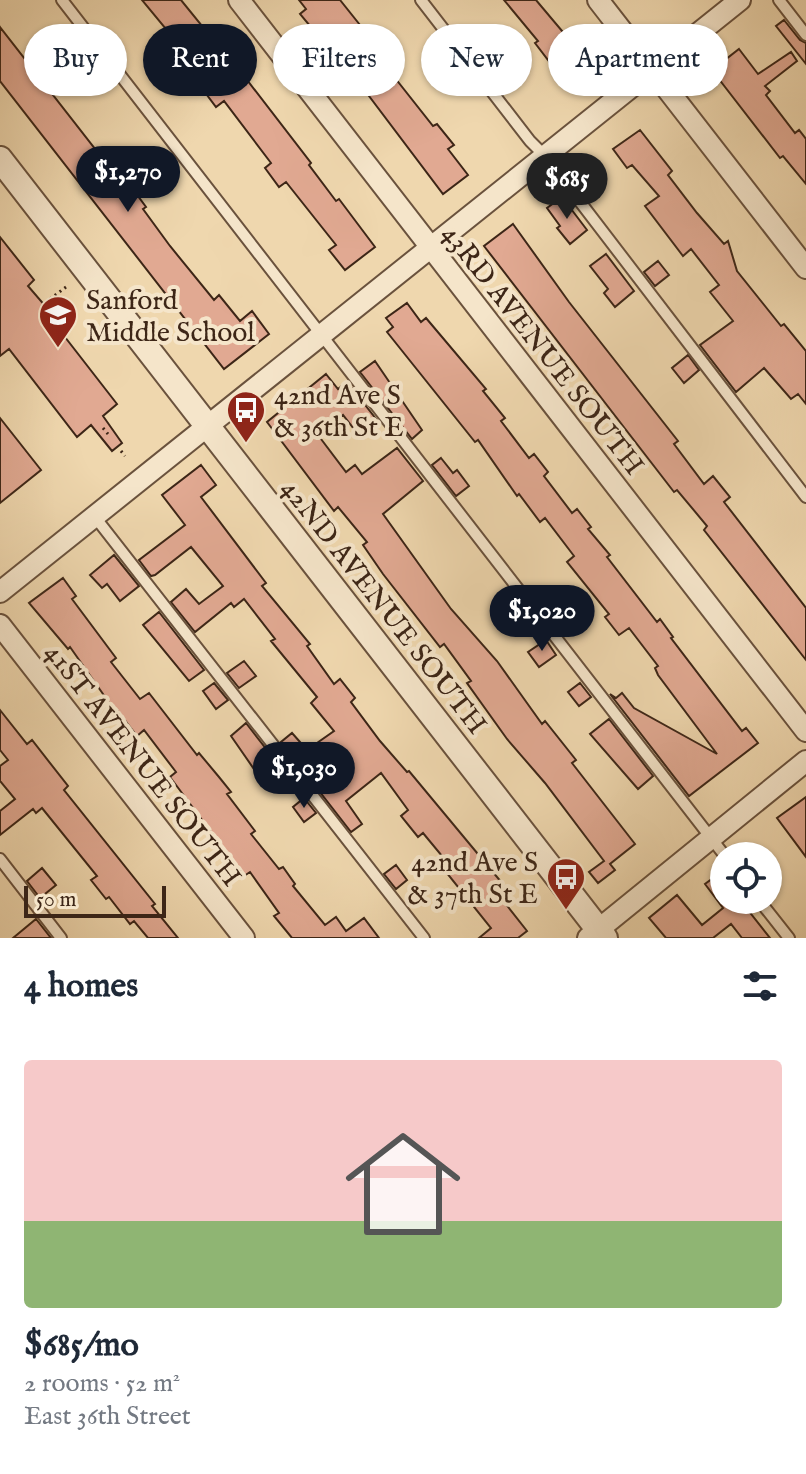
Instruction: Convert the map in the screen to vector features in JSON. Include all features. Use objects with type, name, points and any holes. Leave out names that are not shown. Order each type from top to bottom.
[{"type":"street","name":"43RD AVENUE SOUTH","points":[[239,0],[806,731]]},
{"type":"street","points":[[598,0],[617,24]]},
{"type":"street","points":[[710,24],[740,0]]},
{"type":"street","points":[[0,592],[620,96]]},
{"type":"street","points":[[672,96],[806,268]]},
{"type":"street","name":"42ND AVENUE SOUTH","points":[[0,159],[597,935]]},
{"type":"street","name":"41ST AVENUE SOUTH","points":[[0,625],[244,938]]},
{"type":"street","points":[[597,935],[806,761]]},
{"type":"lane","points":[[62,0],[715,842]]},
{"type":"lane","points":[[421,0],[530,141],[545,156],[806,497]]},
{"type":"lane","points":[[779,0],[806,35]]},
{"type":"lane","points":[[95,517],[424,938]]},
{"type":"lane","points":[[0,859],[61,938]]},
{"type":"lane","points":[[770,914],[789,938]]},
{"type":"path","points":[[50,299],[66,287]]},
{"type":"path","points":[[103,428],[108,434]]},
{"type":"path","points":[[121,451],[125,456]]},
{"type":"building","points":[[142,0],[181,0],[200,24],[162,24]]},
{"type":"building","points":[[299,0],[340,0],[359,24],[308,24],[300,14],[306,9]]},
{"type":"building","points":[[504,0],[536,0],[556,24],[548,24],[548,60],[535,43],[538,41],[532,34],[532,24],[524,24]]},
{"type":"building","points":[[784,20],[806,43],[806,64],[776,26]]},
{"type":"building","points":[[0,27],[24,58],[24,96],[54,96],[128,191],[132,188],[170,246],[214,300],[219,295],[240,321],[252,311],[269,334],[224,369],[0,81]]},
{"type":"building","points":[[739,49],[758,74],[791,52],[797,61],[765,86],[770,91],[766,95],[795,133],[799,130],[806,139],[806,184],[783,156],[780,158],[728,91],[728,58]]},
{"type":"building","points":[[405,91],[433,126],[437,124],[454,145],[448,149],[468,175],[443,194],[369,96],[405,96]]},
{"type":"building","points":[[257,93],[336,201],[339,199],[375,247],[345,270],[329,250],[336,245],[286,182],[279,187],[265,168],[271,163],[224,101],[216,107],[208,96],[257,96]]},
{"type":"building","points":[[640,130],[672,171],[668,175],[697,213],[724,244],[728,241],[737,271],[781,326],[784,324],[806,351],[806,404],[798,394],[791,399],[764,368],[736,392],[700,345],[733,321],[710,292],[719,285],[691,249],[683,256],[645,206],[659,196],[632,165],[627,168],[613,149]]},
{"type":"building","points":[[562,197],[587,230],[570,244],[547,208]]},
{"type":"building","points":[[513,224],[569,302],[678,441],[674,444],[704,484],[713,476],[730,497],[724,502],[806,608],[806,660],[704,530],[707,526],[677,490],[674,492],[484,246]]},
{"type":"building","points":[[0,237],[34,280],[28,286],[47,308],[44,310],[117,404],[103,416],[122,443],[112,451],[91,425],[77,437],[9,349],[0,356]]},
{"type":"building","points":[[606,254],[634,291],[615,307],[604,293],[608,289],[590,266]]},
{"type":"building","points":[[658,261],[669,275],[655,286],[644,272]]},
{"type":"building","points":[[407,303],[421,322],[426,318],[486,389],[483,391],[505,418],[501,421],[529,458],[534,454],[548,472],[544,476],[572,513],[577,509],[591,527],[588,529],[610,555],[607,557],[657,622],[660,619],[742,731],[746,728],[758,743],[689,796],[610,694],[616,698],[622,693],[634,708],[717,754],[658,675],[655,668],[658,666],[629,628],[619,635],[605,617],[609,614],[567,562],[574,556],[545,518],[540,522],[519,494],[517,496],[478,440],[475,442],[387,332],[393,327],[386,318]]},
{"type":"building","points":[[688,355],[699,370],[684,383],[672,368]]},
{"type":"building","points":[[375,361],[422,430],[412,439],[360,372]]},
{"type":"building","points":[[326,374],[338,389],[347,382],[380,424],[361,438],[343,415],[318,435],[346,472],[355,465],[362,474],[397,448],[423,481],[383,514],[451,609],[497,661],[542,724],[545,721],[576,760],[572,763],[635,844],[610,864],[615,870],[598,883],[589,872],[604,861],[507,739],[444,644],[440,647],[383,574],[363,545],[367,542],[338,507],[334,511],[267,422]]},
{"type":"building","points":[[0,418],[41,470],[0,503]]},
{"type":"building","points":[[441,458],[453,473],[457,470],[469,486],[456,496],[432,465]]},
{"type":"building","points":[[201,465],[216,485],[201,497],[266,583],[262,586],[310,644],[307,646],[334,684],[340,679],[355,698],[351,702],[380,741],[409,771],[507,889],[503,891],[510,899],[505,903],[527,931],[518,938],[479,938],[491,928],[446,872],[452,868],[423,833],[418,837],[401,816],[408,810],[381,773],[346,801],[362,824],[351,832],[281,742],[292,733],[307,750],[334,731],[311,703],[317,697],[271,641],[275,639],[244,599],[234,607],[231,603],[195,632],[171,602],[186,589],[199,604],[223,586],[191,547],[151,576],[139,560],[185,525],[162,495]]},
{"type":"building","points":[[114,555],[139,586],[120,601],[107,584],[102,588],[90,575]]},
{"type":"building","points":[[63,578],[76,596],[72,599],[116,658],[111,662],[140,699],[149,693],[197,755],[199,753],[219,777],[231,792],[227,794],[255,831],[251,834],[279,869],[283,867],[295,884],[293,886],[325,925],[336,917],[346,931],[364,918],[379,938],[292,938],[274,916],[279,913],[250,872],[244,876],[170,777],[176,772],[144,730],[137,736],[115,711],[70,647],[68,649],[29,603]]},
{"type":"building","points":[[516,601],[526,615],[512,625],[502,611]]},
{"type":"building","points":[[159,612],[204,670],[189,681],[143,625]]},
{"type":"building","points":[[546,640],[556,655],[539,667],[528,652]]},
{"type":"building","points":[[244,661],[256,676],[239,688],[227,673]]},
{"type":"building","points":[[214,683],[228,700],[216,709],[203,691]]},
{"type":"building","points":[[580,683],[591,697],[579,706],[568,692]]},
{"type":"building","points":[[0,710],[27,744],[32,740],[68,786],[64,790],[155,904],[152,906],[178,938],[148,938],[134,921],[130,924],[91,880],[97,876],[42,808],[36,813],[33,809],[0,835],[0,811],[15,799],[0,781],[0,766],[8,760],[0,750]]},
{"type":"building","points":[[609,719],[653,776],[638,789],[590,734]]},
{"type":"building","points":[[246,723],[274,759],[256,772],[231,736]]},
{"type":"building","points":[[806,797],[806,857],[777,818]]},
{"type":"building","points":[[304,798],[316,813],[304,822],[293,807]]},
{"type":"building","points":[[396,865],[407,880],[396,889],[384,874]]},
{"type":"building","points":[[42,868],[56,885],[40,898],[27,881]]},
{"type":"building","points":[[677,895],[702,925],[716,914],[751,914],[770,938],[742,938],[731,924],[713,938],[666,938],[649,918]]},
{"type":"building","points":[[36,919],[51,938],[13,938]]},
{"type":"place","name":"Sanford Middle School","points":[[58,349]]},
{"type":"place","name":"42nd Ave S & 36th St E","points":[[246,444]]},
{"type":"place","name":"42nd Ave S & 37th St E","points":[[566,911]]}]
